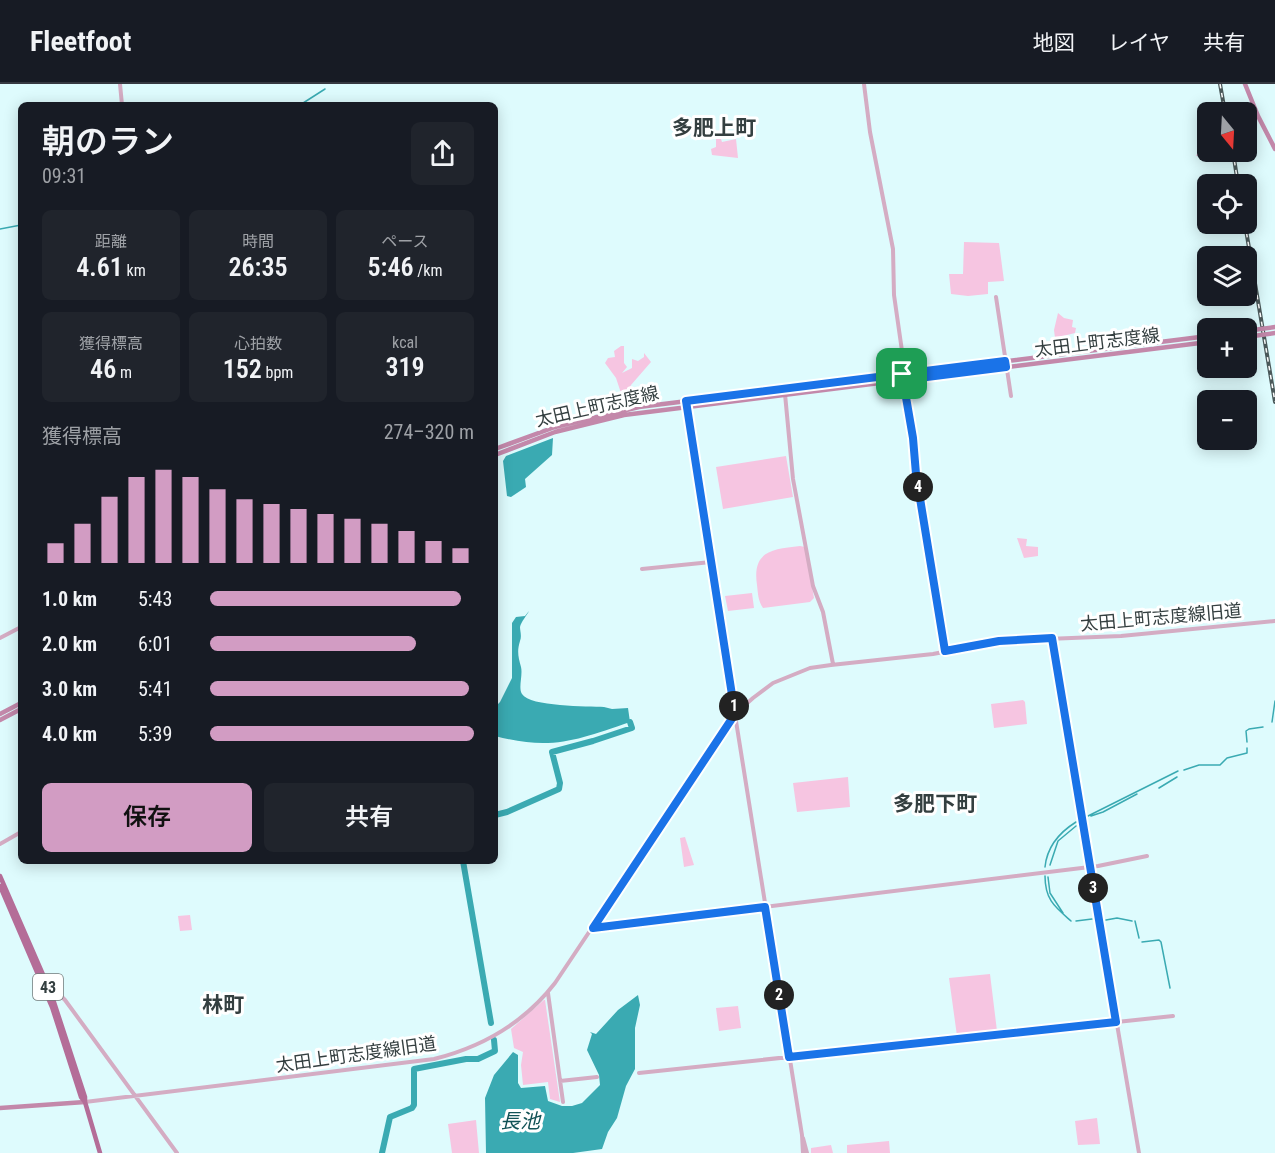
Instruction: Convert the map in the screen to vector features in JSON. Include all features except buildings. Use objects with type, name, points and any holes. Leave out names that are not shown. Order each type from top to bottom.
[{"type":"main road","points":[[1245,84],[1275,149]]},
{"type":"main road","points":[[1257,329],[1275,327]]},
{"type":"main road","points":[[1257,335],[1275,333]]},
{"type":"main road","name":"太田上町志度線","points":[[498,450],[594,422],[686,404],[1197,337]]},
{"type":"main road","name":"太田上町志度線","points":[[903,377],[1197,343]]},
{"type":"main road","points":[[0,714],[18,705]]},
{"type":"main road","points":[[0,720],[18,711]]},
{"type":"main road","name":"43","points":[[0,876],[49,993],[100,1153]]},
{"type":"main road","name":"43","points":[[0,886],[49,993]]},
{"type":"main road","points":[[0,1108],[85,1102]]},
{"type":"street","points":[[120,84],[122,102]]},
{"type":"street","points":[[864,84],[869,124],[893,249],[893,283],[903,377],[913,438],[916,474],[945,651]]},
{"type":"street","points":[[996,297],[1011,396]]},
{"type":"street","points":[[785,392],[794,479],[813,586],[823,612],[833,664]]},
{"type":"street","points":[[686,404],[805,1153]]},
{"type":"street","points":[[642,569],[711,562]]},
{"type":"street","name":"太田上町志度線旧道","points":[[85,1102],[434,1059],[470,1048],[496,1035],[526,1014],[548,993],[735,714],[773,683],[810,668],[933,654],[999,641],[1121,636],[1275,621]]},
{"type":"street","points":[[0,638],[18,629]]},
{"type":"street","points":[[1052,638],[1139,1153]]},
{"type":"street","points":[[0,844],[18,834]]},
{"type":"street","points":[[593,928],[1089,867],[1148,856]]},
{"type":"street","points":[[49,993],[65,1000],[177,1153]]},
{"type":"street","points":[[548,993],[563,1102]]},
{"type":"street","points":[[639,1073],[1173,1016]]},
{"type":"street","points":[[560,1081],[597,1077]]},
{"type":"shaded area","points":[[716,136],[720,136],[722,142],[736,139],[738,158],[712,155],[711,149],[716,147]]},
{"type":"shaded area","points":[[964,242],[999,243],[1004,281],[988,282],[988,294],[968,296],[951,294],[949,274],[963,274]]},
{"type":"shaded area","points":[[1058,313],[1064,318],[1073,320],[1072,327],[1076,328],[1075,333],[1055,338],[1054,330]]},
{"type":"shaded area","points":[[624,346],[624,363],[627,367],[622,373],[632,368],[632,359],[638,361],[644,357],[644,353],[651,362],[631,385],[626,395],[622,396],[616,378],[605,363],[608,358],[615,357],[614,351]]},
{"type":"shaded area","points":[[786,456],[793,497],[723,509],[716,467]]},
{"type":"shaded area","points":[[1017,538],[1027,539],[1026,546],[1038,547],[1038,556],[1024,558]]},
{"type":"shaded area","points":[[805,547],[814,598],[810,602],[763,608],[758,597],[756,574],[761,559],[773,551]]},
{"type":"shaded area","points":[[752,593],[754,608],[728,611],[725,596]]},
{"type":"shaded area","points":[[1023,700],[1027,724],[994,728],[991,704]]},
{"type":"shaded area","points":[[848,777],[850,807],[797,812],[793,783]]},
{"type":"shaded area","points":[[685,837],[694,865],[684,867],[680,838]]},
{"type":"shaded area","points":[[190,915],[192,930],[180,931],[178,916]]},
{"type":"shaded area","points":[[990,974],[997,1031],[957,1036],[949,978]]},
{"type":"shaded area","points":[[544,1000],[560,1102],[550,1099],[548,1082],[523,1085],[521,1065],[523,1052],[514,1048],[511,1029]]},
{"type":"shaded area","points":[[738,1006],[741,1028],[719,1031],[716,1008]]},
{"type":"shaded area","points":[[1097,1118],[1100,1144],[1078,1145],[1075,1121]]},
{"type":"shaded area","points":[[476,1120],[479,1153],[452,1153],[448,1124]]},
{"type":"shaded area","points":[[889,1141],[890,1153],[847,1153],[847,1145]]},
{"type":"shaded area","points":[[831,1145],[833,1153],[811,1153],[811,1148]]},
{"type":"water","points":[[553,438],[552,455],[525,479],[526,487],[511,497],[507,496],[503,461],[506,456]]},
{"type":"water","points":[[529,611],[520,627],[521,637],[518,648],[522,694],[527,698],[547,704],[628,708],[630,722],[595,734],[549,743],[533,743],[498,737],[498,704],[512,678],[512,623],[516,617],[525,616]]},
{"type":"water","name":"長池","points":[[638,995],[640,1005],[635,1028],[635,1069],[626,1086],[617,1118],[608,1132],[602,1149],[573,1153],[486,1153],[485,1098],[494,1075],[513,1052],[518,1055],[518,1083],[521,1088],[545,1086],[548,1101],[562,1106],[582,1103],[600,1085],[599,1075],[587,1050],[592,1034],[590,1032],[596,1034],[618,1010]]},
{"type":"waterway","points":[[305,102],[325,89]]},
{"type":"waterway","points":[[0,229],[18,226]]},
{"type":"waterway","points":[[1272,722],[1275,701]]},
{"type":"waterway","points":[[498,814],[559,789],[560,783],[552,752],[632,728],[630,722]]},
{"type":"waterway","points":[[1247,742],[1246,731],[1263,727]]},
{"type":"waterway","points":[[1184,770],[1199,765],[1220,765],[1227,758],[1247,753],[1247,748]]},
{"type":"waterway","points":[[1088,816],[1178,771]]},
{"type":"waterway","points":[[1159,788],[1177,777]]},
{"type":"waterway","points":[[1091,816],[1137,794]]},
{"type":"waterway","points":[[1045,867],[1048,853],[1055,841],[1076,822]]},
{"type":"waterway","points":[[1050,865],[1058,841],[1076,826]]},
{"type":"waterway","points":[[464,864],[491,1023]]},
{"type":"waterway","points":[[1045,876],[1049,897],[1071,921]]},
{"type":"waterway","points":[[1048,877],[1050,893],[1063,913]]},
{"type":"waterway","points":[[1106,920],[1117,918],[1132,921]]},
{"type":"waterway","points":[[1076,921],[1092,919]]},
{"type":"waterway","points":[[1135,921],[1139,938]]},
{"type":"waterway","points":[[1142,942],[1159,940],[1161,942],[1170,988]]},
{"type":"waterway","points":[[382,1153],[390,1117],[414,1105],[414,1069],[466,1059],[478,1059],[495,1051],[494,1040]]},
{"type":"railway","points":[[1220,84],[1223,102]]},
{"type":"railway","points":[[1235,162],[1236,174]]},
{"type":"railway","points":[[1247,234],[1275,402]]},
{"type":"district","name":"多肥上町","points":[[714,128]]},
{"type":"district","name":"多肥下町","points":[[935,804]]},
{"type":"district","name":"林町","points":[[223,1005]]},
{"type":"route","points":[[1005,361],[1006,367],[903,380],[913,438],[914,463],[945,651],[999,641],[1052,638],[1116,1022],[789,1057],[765,907],[593,928],[735,714],[686,401],[902,374],[1005,361]]}]
